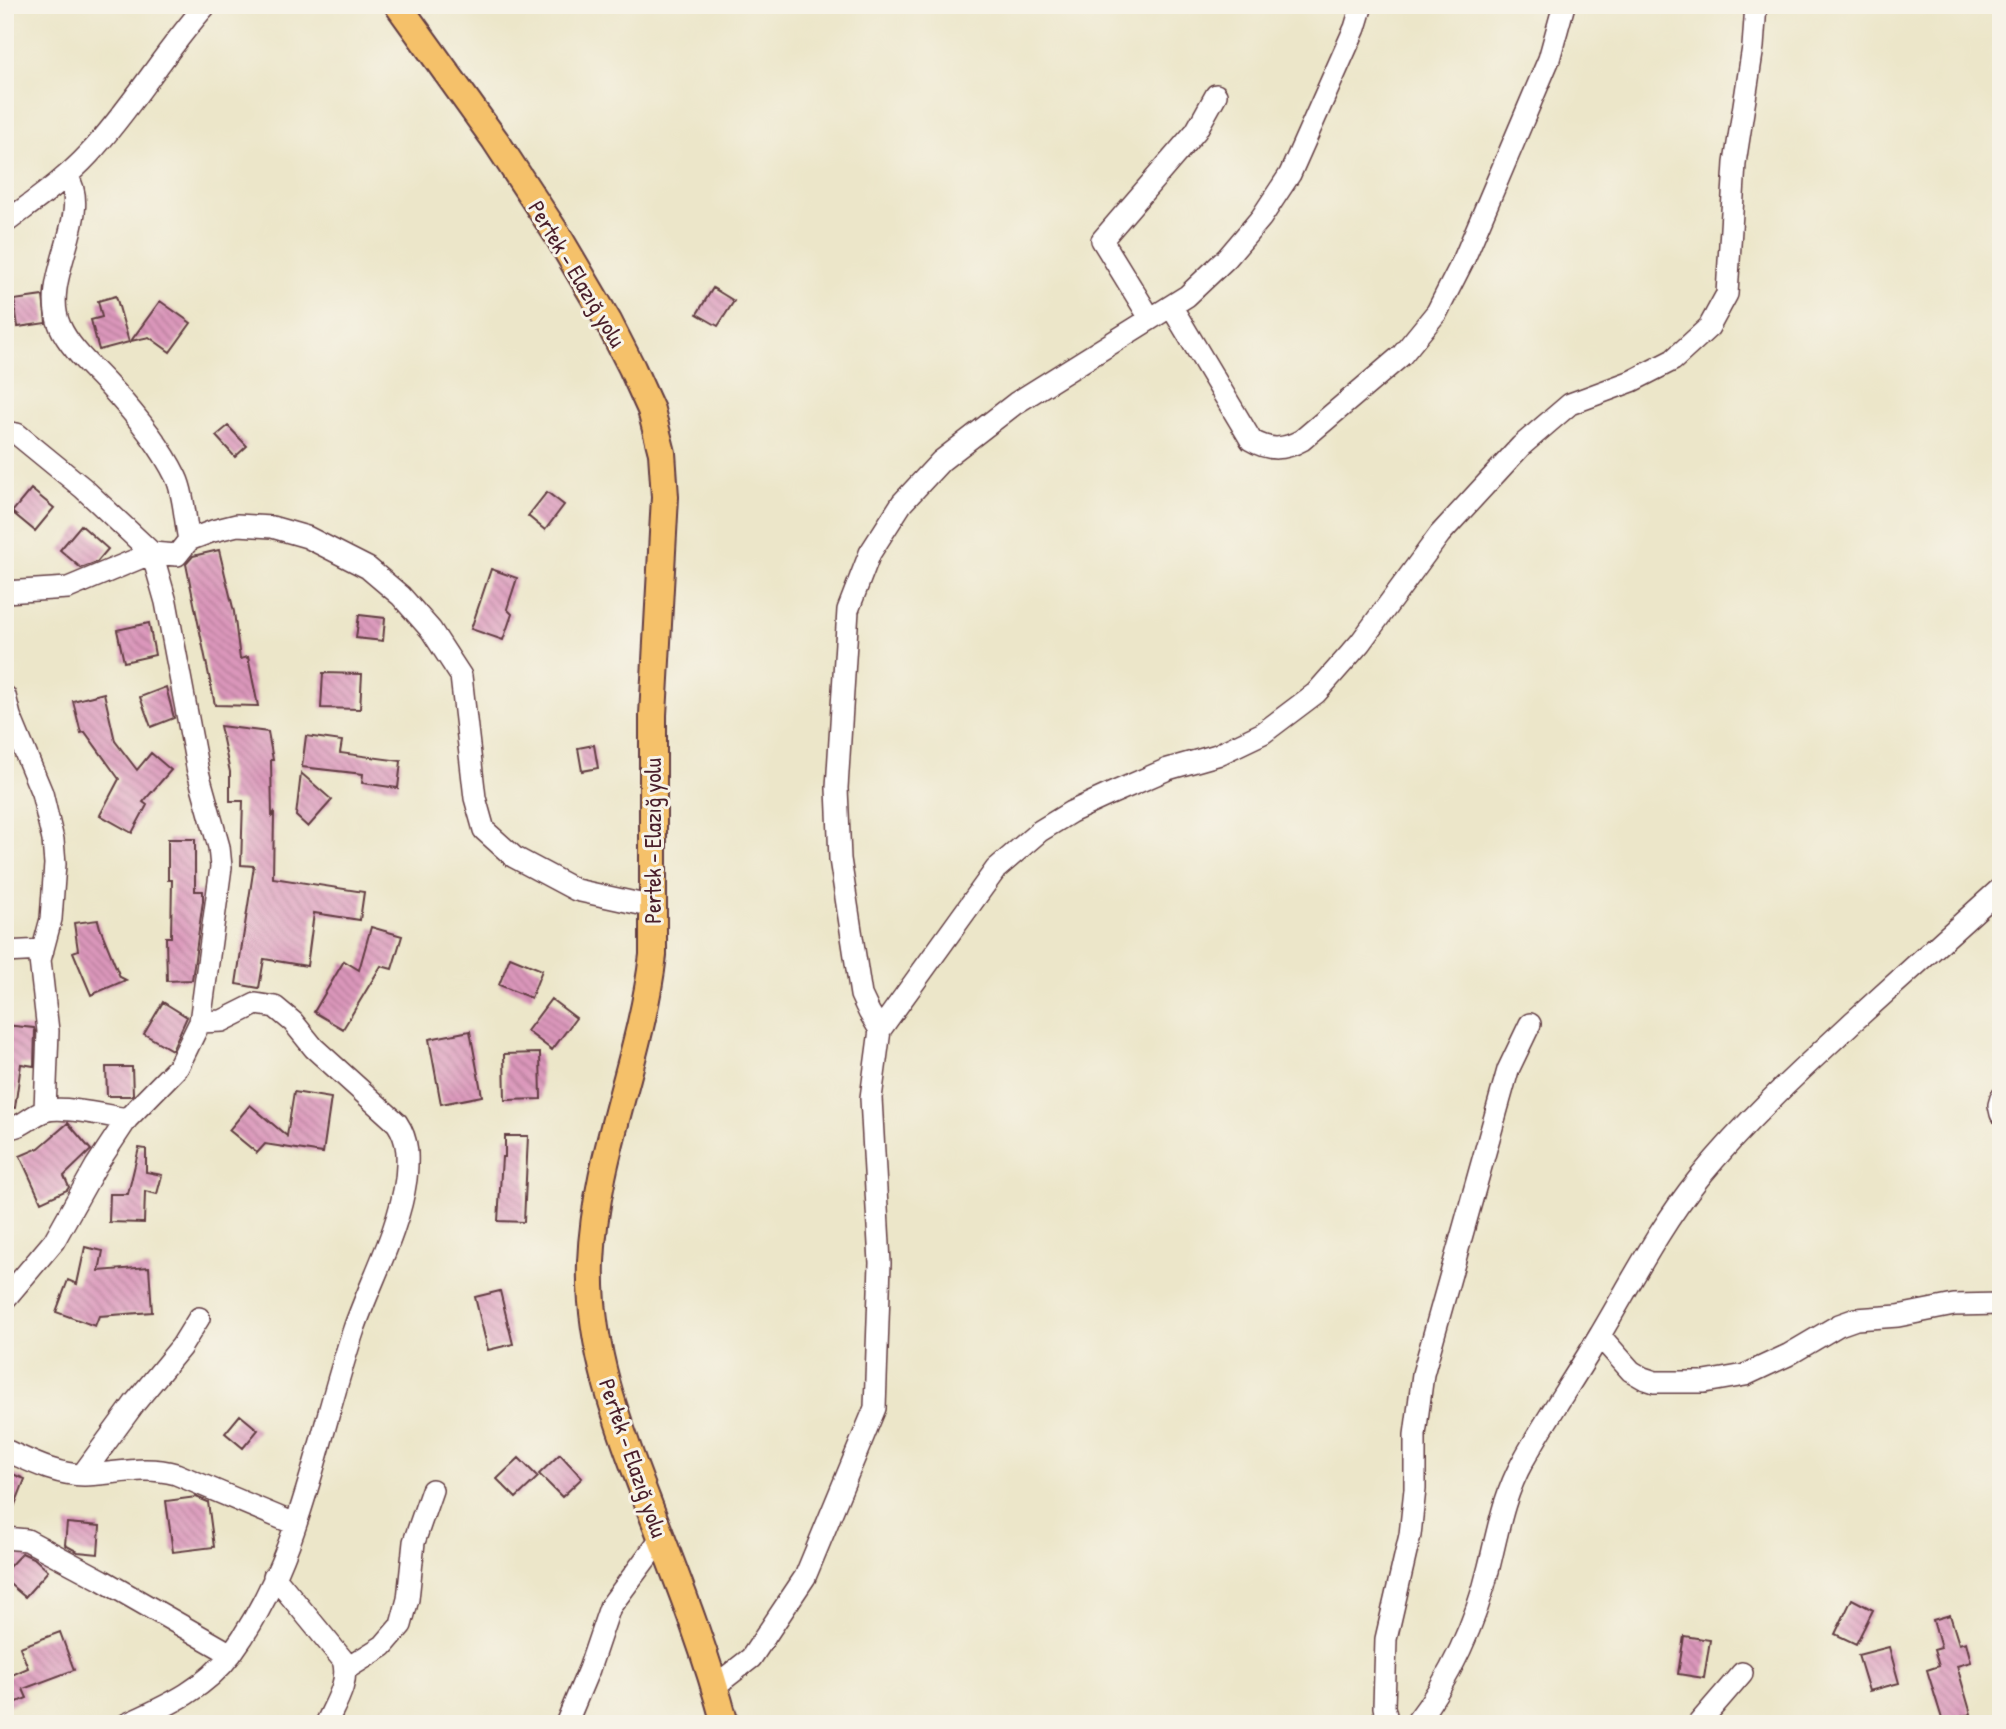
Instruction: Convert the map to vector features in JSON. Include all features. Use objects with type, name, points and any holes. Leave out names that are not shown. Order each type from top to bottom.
[{"type":"main road","name":"Pertek - Elazığ yolu","points":[[398,5],[495,140],[558,236],[632,368],[651,410],[662,453],[665,497],[653,715],[653,955],[648,994],[603,1166],[594,1215],[592,1309],[601,1366],[613,1410],[715,1686],[725,1724]]},
{"type":"street","points":[[5,223],[67,176],[109,130],[169,49],[206,5]]},
{"type":"street","points":[[880,1030],[862,995],[839,859],[837,788],[848,610],[870,553],[890,519],[914,488],[941,461],[1016,403],[1187,296],[1227,258],[1290,174],[1356,27],[1362,5]]},
{"type":"street","points":[[1171,306],[1251,440],[1275,449],[1302,440],[1402,355],[1437,312],[1464,259],[1549,59],[1564,5]]},
{"type":"street","points":[[715,1686],[751,1658],[805,1577],[875,1408],[880,1263],[871,1098],[880,1030],[996,869],[1040,831],[1108,794],[1168,769],[1217,755],[1263,733],[1316,693],[1360,643],[1440,534],[1521,446],[1570,404],[1632,381],[1673,360],[1709,327],[1727,294],[1735,163],[1756,5]]},
{"type":"street","points":[[1150,318],[1102,240],[1191,137],[1216,95]]},
{"type":"street","points":[[67,176],[74,191],[74,202],[72,223],[54,294],[60,326],[69,341],[131,410],[177,479],[189,540]]},
{"type":"street","points":[[5,432],[17,434],[83,488],[152,553],[166,602],[198,772],[219,847],[221,867],[200,1022],[178,1067],[127,1119],[96,1166],[54,1241],[5,1299]]},
{"type":"street","points":[[5,592],[68,587],[152,553],[177,555],[189,540],[237,526],[272,527],[307,537],[368,568],[401,596],[431,630],[461,676],[475,798],[484,830],[514,858],[576,890],[654,907]]},
{"type":"street","points":[[6,705],[42,793],[53,840],[55,864],[51,919],[40,960],[48,1031],[46,1110]]},
{"type":"street","points":[[1415,1724],[1447,1673],[1476,1611],[1508,1492],[1522,1462],[1600,1336],[1661,1229],[1699,1178],[1749,1120],[2001,888]]},
{"type":"street","points":[[5,952],[43,950]]},
{"type":"street","points":[[127,1724],[188,1694],[212,1676],[231,1654],[264,1601],[295,1524],[353,1332],[394,1225],[406,1178],[408,1147],[397,1123],[314,1048],[293,1022],[275,1007],[256,1004],[222,1021],[200,1022]]},
{"type":"street","points":[[1388,1724],[1384,1707],[1386,1639],[1410,1535],[1415,1489],[1415,1435],[1423,1374],[1508,1070],[1530,1024]]},
{"type":"street","points":[[2001,1098],[2001,1114]]},
{"type":"street","points":[[5,1128],[17,1128],[46,1110],[127,1119]]},
{"type":"street","points":[[1600,1336],[1631,1371],[1643,1378],[1655,1382],[1705,1382],[1745,1375],[1788,1355],[1839,1325],[1856,1319],[1898,1316],[1954,1305],[2001,1304]]},
{"type":"street","points":[[82,1475],[134,1404],[181,1347],[199,1318]]},
{"type":"street","points":[[5,1450],[44,1467],[82,1475],[162,1470],[295,1524]]},
{"type":"street","points":[[345,1669],[383,1646],[401,1625],[408,1599],[414,1542],[432,1490]]},
{"type":"street","points":[[5,1538],[27,1540],[231,1654]]},
{"type":"street","points":[[566,1724],[589,1669],[610,1607],[661,1538]]},
{"type":"street","points":[[274,1577],[336,1651],[345,1669],[345,1680],[326,1724]]},
{"type":"street","points":[[1698,1724],[1742,1673]]},
{"type":"building","points":[[713,288],[734,301],[718,326],[697,314]]},
{"type":"building","points":[[43,296],[46,323],[18,327],[14,300]]},
{"type":"building","points":[[116,296],[129,342],[99,350],[91,320],[102,317],[98,301]]},
{"type":"building","points":[[160,301],[191,323],[170,352],[149,337],[131,341]]},
{"type":"building","points":[[228,426],[247,446],[235,457],[216,436]]},
{"type":"building","points":[[31,489],[54,508],[35,531],[12,512]]},
{"type":"building","points":[[547,492],[564,505],[545,530],[528,516]]},
{"type":"building","points":[[81,525],[108,549],[97,562],[81,568],[60,550]]},
{"type":"building","points":[[219,550],[234,612],[240,659],[248,657],[258,706],[215,705],[186,564],[193,556]]},
{"type":"building","points":[[491,569],[517,578],[507,609],[512,614],[503,640],[471,629]]},
{"type":"building","points":[[359,615],[385,618],[383,641],[356,638]]},
{"type":"building","points":[[149,623],[155,655],[124,662],[117,630]]},
{"type":"building","points":[[323,673],[362,674],[360,709],[321,708]]},
{"type":"building","points":[[166,687],[174,718],[151,727],[140,697]]},
{"type":"building","points":[[104,693],[115,741],[137,770],[151,753],[171,770],[143,802],[147,805],[132,833],[100,815],[119,779],[85,732],[81,733],[73,701]]},
{"type":"building","points":[[220,726],[268,732],[273,760],[273,878],[364,892],[360,920],[314,913],[307,966],[264,959],[259,988],[236,984],[254,866],[241,865],[243,801],[230,801],[230,772]]},
{"type":"building","points":[[306,736],[342,741],[340,753],[401,761],[398,788],[362,783],[363,774],[302,767]]},
{"type":"building","points":[[594,745],[598,768],[582,771],[578,748]]},
{"type":"building","points":[[301,773],[332,800],[308,827],[296,816]]},
{"type":"building","points":[[168,839],[195,839],[195,891],[203,891],[203,901],[192,980],[167,981],[166,937],[171,937],[172,880],[168,880]]},
{"type":"building","points":[[98,920],[120,977],[126,980],[91,995],[73,952],[78,950],[74,923]]},
{"type":"building","points":[[371,927],[402,936],[392,969],[381,966],[343,1029],[314,1012],[344,961],[359,970]]},
{"type":"building","points":[[510,957],[542,970],[531,998],[499,985]]},
{"type":"building","points":[[551,999],[576,1018],[552,1050],[527,1031]]},
{"type":"building","points":[[163,1002],[187,1017],[172,1050],[144,1034]]},
{"type":"building","points":[[5,1025],[34,1028],[35,1031],[34,1066],[21,1064],[15,1108],[5,1107]]},
{"type":"building","points":[[470,1031],[482,1096],[441,1104],[429,1039]]},
{"type":"building","points":[[540,1053],[541,1099],[505,1100],[504,1054]]},
{"type":"building","points":[[106,1067],[132,1067],[131,1096],[107,1096]]},
{"type":"building","points":[[294,1092],[331,1098],[323,1153],[265,1144],[257,1153],[229,1130],[250,1105],[287,1136]]},
{"type":"building","points":[[68,1123],[91,1150],[64,1176],[69,1187],[67,1190],[41,1202],[20,1156],[39,1148]]},
{"type":"building","points":[[505,1136],[528,1136],[524,1222],[498,1221]]},
{"type":"building","points":[[139,1148],[146,1149],[146,1172],[162,1175],[157,1194],[145,1191],[144,1223],[109,1222],[110,1194],[128,1194]]},
{"type":"building","points":[[85,1247],[103,1251],[99,1271],[149,1267],[152,1312],[99,1316],[95,1326],[56,1312],[68,1280],[77,1284]]},
{"type":"building","points":[[500,1291],[513,1344],[488,1350],[475,1297]]},
{"type":"building","points":[[240,1415],[258,1430],[243,1448],[225,1433]]},
{"type":"building","points":[[560,1454],[582,1478],[562,1497],[539,1474]]},
{"type":"building","points":[[519,1458],[538,1477],[516,1498],[497,1479]]},
{"type":"building","points":[[5,1471],[25,1479],[7,1525],[5,1525]]},
{"type":"building","points":[[196,1497],[208,1502],[214,1547],[173,1552],[166,1501]]},
{"type":"building","points":[[67,1523],[100,1526],[98,1554],[78,1552],[65,1545]]},
{"type":"building","points":[[22,1553],[35,1559],[48,1571],[25,1597],[5,1580],[5,1571]]},
{"type":"building","points":[[1852,1599],[1873,1610],[1856,1644],[1835,1634]]},
{"type":"building","points":[[1950,1615],[1959,1644],[1966,1642],[1971,1662],[1957,1666],[1971,1714],[1943,1722],[1927,1670],[1939,1666],[1934,1650],[1941,1648],[1933,1620]]},
{"type":"building","points":[[60,1632],[74,1670],[23,1689],[27,1698],[5,1707],[5,1678],[28,1668],[20,1647]]},
{"type":"building","points":[[1684,1636],[1710,1640],[1704,1678],[1678,1674]]},
{"type":"building","points":[[1889,1647],[1899,1683],[1869,1691],[1858,1655]]}]
